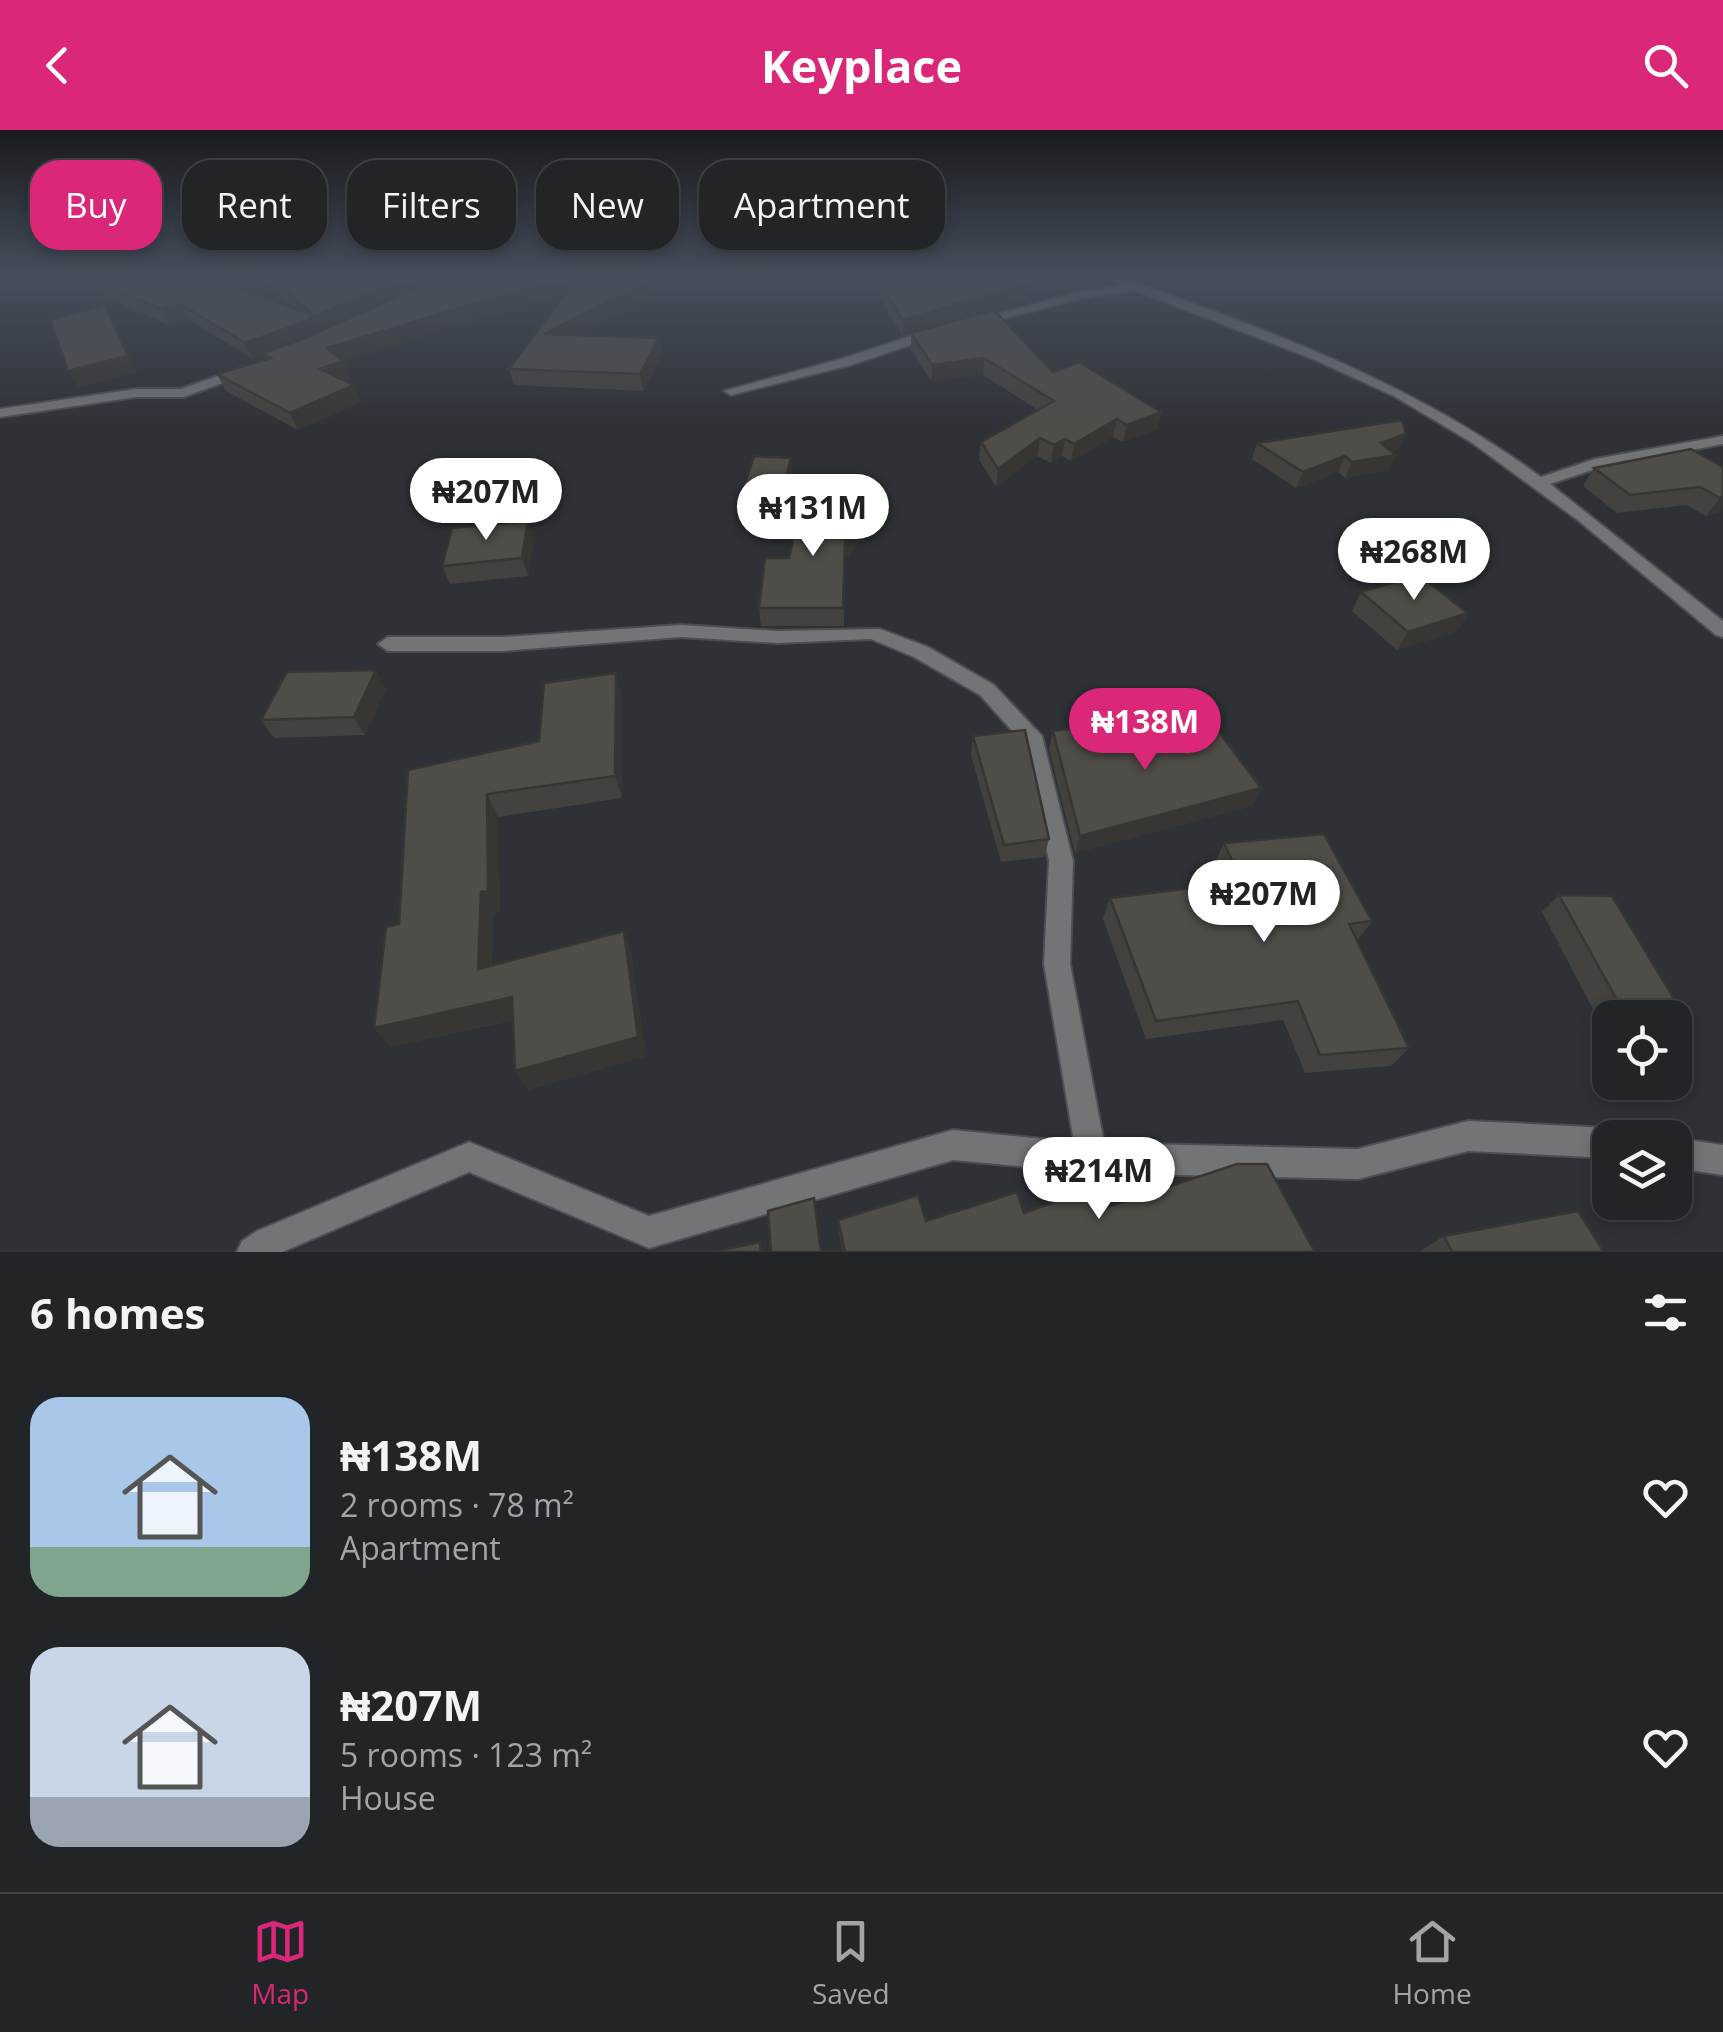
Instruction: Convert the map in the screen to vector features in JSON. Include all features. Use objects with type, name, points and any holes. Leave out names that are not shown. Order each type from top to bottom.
[{"type":"street","points":[[1244,329],[1338,366],[1437,414],[1540,482],[1723,630]]},
{"type":"street","points":[[732,391],[846,362],[946,330]]},
{"type":"street","points":[[0,413],[136,393],[183,394],[253,367]]},
{"type":"street","points":[[1540,482],[1595,464],[1723,440]]},
{"type":"street","points":[[388,644],[503,644],[680,631],[777,637],[873,633],[921,652],[987,690],[1035,742],[1060,861],[1057,964],[1092,1158]]},
{"type":"street","points":[[254,1252],[268,1242],[469,1157],[649,1232],[952,1145],[1092,1158],[1358,1164],[1468,1136],[1592,1143]]},
{"type":"street","points":[[1692,1155],[1723,1160]]},
{"type":"building","points":[[53,329],[116,329],[128,356],[68,371]]},
{"type":"building","points":[[222,329],[284,329],[245,343]]},
{"type":"building","points":[[324,329],[389,329],[327,348],[343,361],[320,369],[354,385],[290,413],[217,374],[271,358],[263,353]]},
{"type":"building","points":[[539,329],[553,329],[544,334],[659,338],[640,374],[509,369]]},
{"type":"building","points":[[924,329],[1012,329],[1053,372],[1079,362],[1161,412],[1127,425],[1117,419],[1074,444],[1065,439],[1054,445],[1040,438],[998,469],[981,442],[1054,401],[984,358],[932,365],[911,333]]},
{"type":"building","points":[[1402,420],[1406,434],[1381,443],[1396,455],[1352,462],[1345,456],[1303,472],[1257,443]]},
{"type":"building","points":[[1691,449],[1723,467],[1723,497],[1700,487],[1630,495],[1594,468]]},
{"type":"building","points":[[754,456],[791,458],[783,489],[744,487]]},
{"type":"building","points":[[802,501],[875,504],[845,542],[843,608],[759,608],[765,558],[789,558]]},
{"type":"building","points":[[528,521],[522,558],[442,566],[452,528]]},
{"type":"building","points":[[1419,575],[1468,613],[1408,632],[1361,592]]},
{"type":"building","points":[[376,670],[354,717],[261,720],[287,672]]},
{"type":"building","points":[[616,673],[615,776],[487,794],[488,891],[481,892],[478,969],[624,931],[638,1037],[515,1071],[512,997],[374,1028],[386,927],[399,924],[408,770],[539,741],[544,683]]},
{"type":"building","points":[[1129,721],[1139,742],[1213,724],[1261,788],[1080,836],[1053,731]]},
{"type":"building","points":[[1025,730],[1049,839],[1004,845],[973,736]]},
{"type":"building","points":[[1324,834],[1372,921],[1349,924],[1409,1048],[1320,1055],[1298,1001],[1156,1021],[1110,898],[1242,882],[1224,843]]},
{"type":"building","points":[[1559,895],[1612,896],[1675,1000],[1617,1000]]},
{"type":"building","points":[[1237,1164],[1267,1164],[1315,1252],[845,1252],[838,1220],[918,1195],[926,1221],[1017,1192],[1024,1213],[1092,1187],[1102,1209]]},
{"type":"building","points":[[814,1198],[821,1252],[771,1252],[768,1211]]},
{"type":"building","points":[[1578,1211],[1604,1252],[1452,1252],[1444,1236]]},
{"type":"building","points":[[760,1242],[761,1252],[712,1252]]}]
